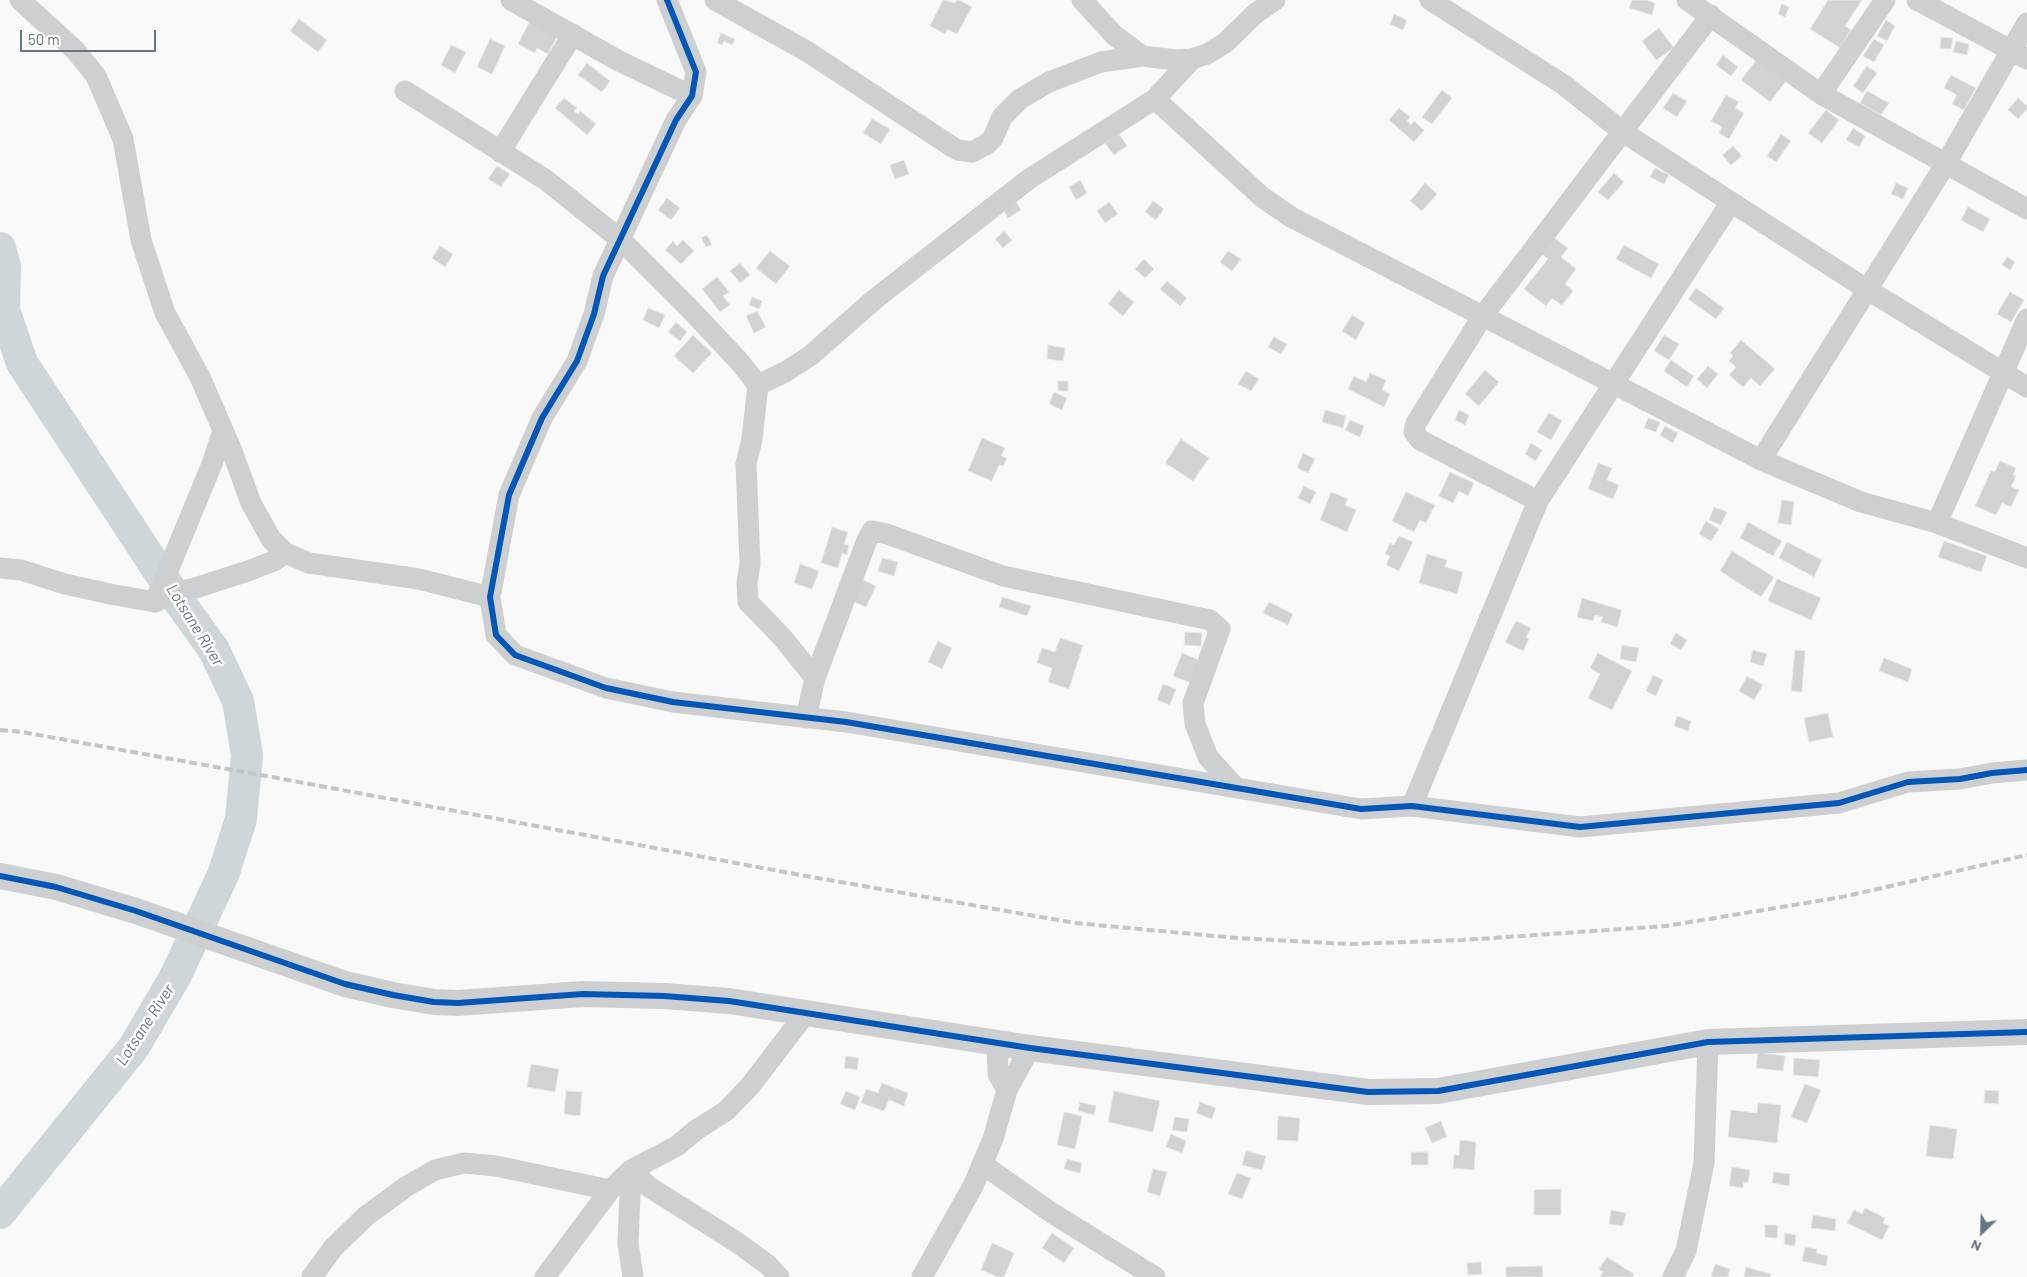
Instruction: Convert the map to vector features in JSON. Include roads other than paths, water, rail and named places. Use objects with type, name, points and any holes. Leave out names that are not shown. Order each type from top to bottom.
[{"type":"street","points":[[20,0],[75,50],[96,76],[123,139],[141,240],[165,312],[200,377],[251,503],[271,539],[285,553],[324,566],[419,579],[490,598]]},
{"type":"street","points":[[512,0],[619,61],[692,96]]},
{"type":"street","points":[[667,0],[696,72],[692,96],[676,120],[603,276],[594,314],[577,361],[542,418],[509,495],[490,598],[496,634],[515,655],[606,688],[673,702],[846,722],[1361,809],[1412,806],[1580,827],[1839,803],[1908,782],[1960,779],[1992,773],[2027,770]]},
{"type":"street","points":[[715,0],[808,52],[951,146],[958,150],[972,152],[987,144],[993,138],[1002,117],[1020,99],[1049,82],[1102,62],[1142,56],[1176,60],[1192,59],[1206,54],[1225,43],[1256,13],[1276,0]]},
{"type":"street","points":[[1082,0],[1114,35],[1142,56]]},
{"type":"street","points":[[1430,0],[1564,85],[1623,132],[1868,290],[2027,387]]},
{"type":"street","points":[[1686,0],[1711,15],[1820,94],[2027,209]]},
{"type":"street","points":[[1820,94],[1885,0]]},
{"type":"street","points":[[1917,0],[2019,55]]},
{"type":"street","points":[[1538,501],[1420,440],[1414,432],[1416,423],[1482,317],[1711,15]]},
{"type":"street","points":[[1761,460],[1946,165],[2019,55],[2027,23]]},
{"type":"street","points":[[500,152],[574,34]]},
{"type":"street","points":[[758,385],[785,372],[810,356],[875,299],[1029,179],[1155,99],[1192,59]]},
{"type":"street","points":[[405,91],[546,180],[621,240],[690,309],[738,360],[758,385],[752,439],[746,464],[750,564],[747,583],[748,602],[782,637],[815,678]]},
{"type":"street","points":[[1155,99],[1262,197],[1291,217],[1761,460],[1861,502],[1937,523],[2027,558]]},
{"type":"street","points":[[1412,806],[1538,501],[1731,202]]},
{"type":"street","points":[[1937,523],[2027,320]]},
{"type":"street","points":[[155,602],[212,464],[223,430]]},
{"type":"street","points":[[806,718],[815,678],[872,530],[1003,576],[1210,620],[1220,629],[1193,703],[1195,724],[1208,757],[1236,788]]},
{"type":"street","points":[[0,568],[21,570],[65,584],[155,602],[173,593],[248,571],[285,553]]},
{"type":"street","points":[[0,876],[56,887],[136,911],[345,984],[434,1002],[458,1003],[583,994],[664,996],[729,1001],[1030,1048],[1368,1092],[1429,1092],[1708,1042],[2027,1032]]},
{"type":"street","points":[[545,1277],[610,1190],[631,1170],[677,1146],[696,1130],[726,1112],[750,1086],[806,1013]]},
{"type":"street","points":[[1672,1277],[1686,1251],[1704,1163],[1708,1042]]},
{"type":"street","points":[[997,1043],[998,1074],[1007,1090]]},
{"type":"street","points":[[922,1277],[974,1186],[994,1139],[1007,1090],[1030,1048]]},
{"type":"street","points":[[312,1277],[332,1248],[366,1216],[407,1186],[435,1170],[464,1163],[496,1166],[610,1190]]},
{"type":"street","points":[[982,1164],[1052,1213],[1155,1277]]},
{"type":"street","points":[[631,1170],[628,1243],[632,1277]]},
{"type":"street","points":[[631,1170],[648,1187],[735,1242],[768,1265],[779,1277]]},
{"type":"waterway","name":"Lotsane River","points":[[0,248],[5,266],[4,310],[22,363],[173,593],[214,650],[238,701],[247,755],[241,819],[223,875],[175,977],[134,1047],[0,1213]]},
{"type":"railway","points":[[0,730],[22,732],[806,876],[1075,923],[1236,938],[1350,944],[1463,940],[1666,926],[1842,897],[2027,855]]}]
